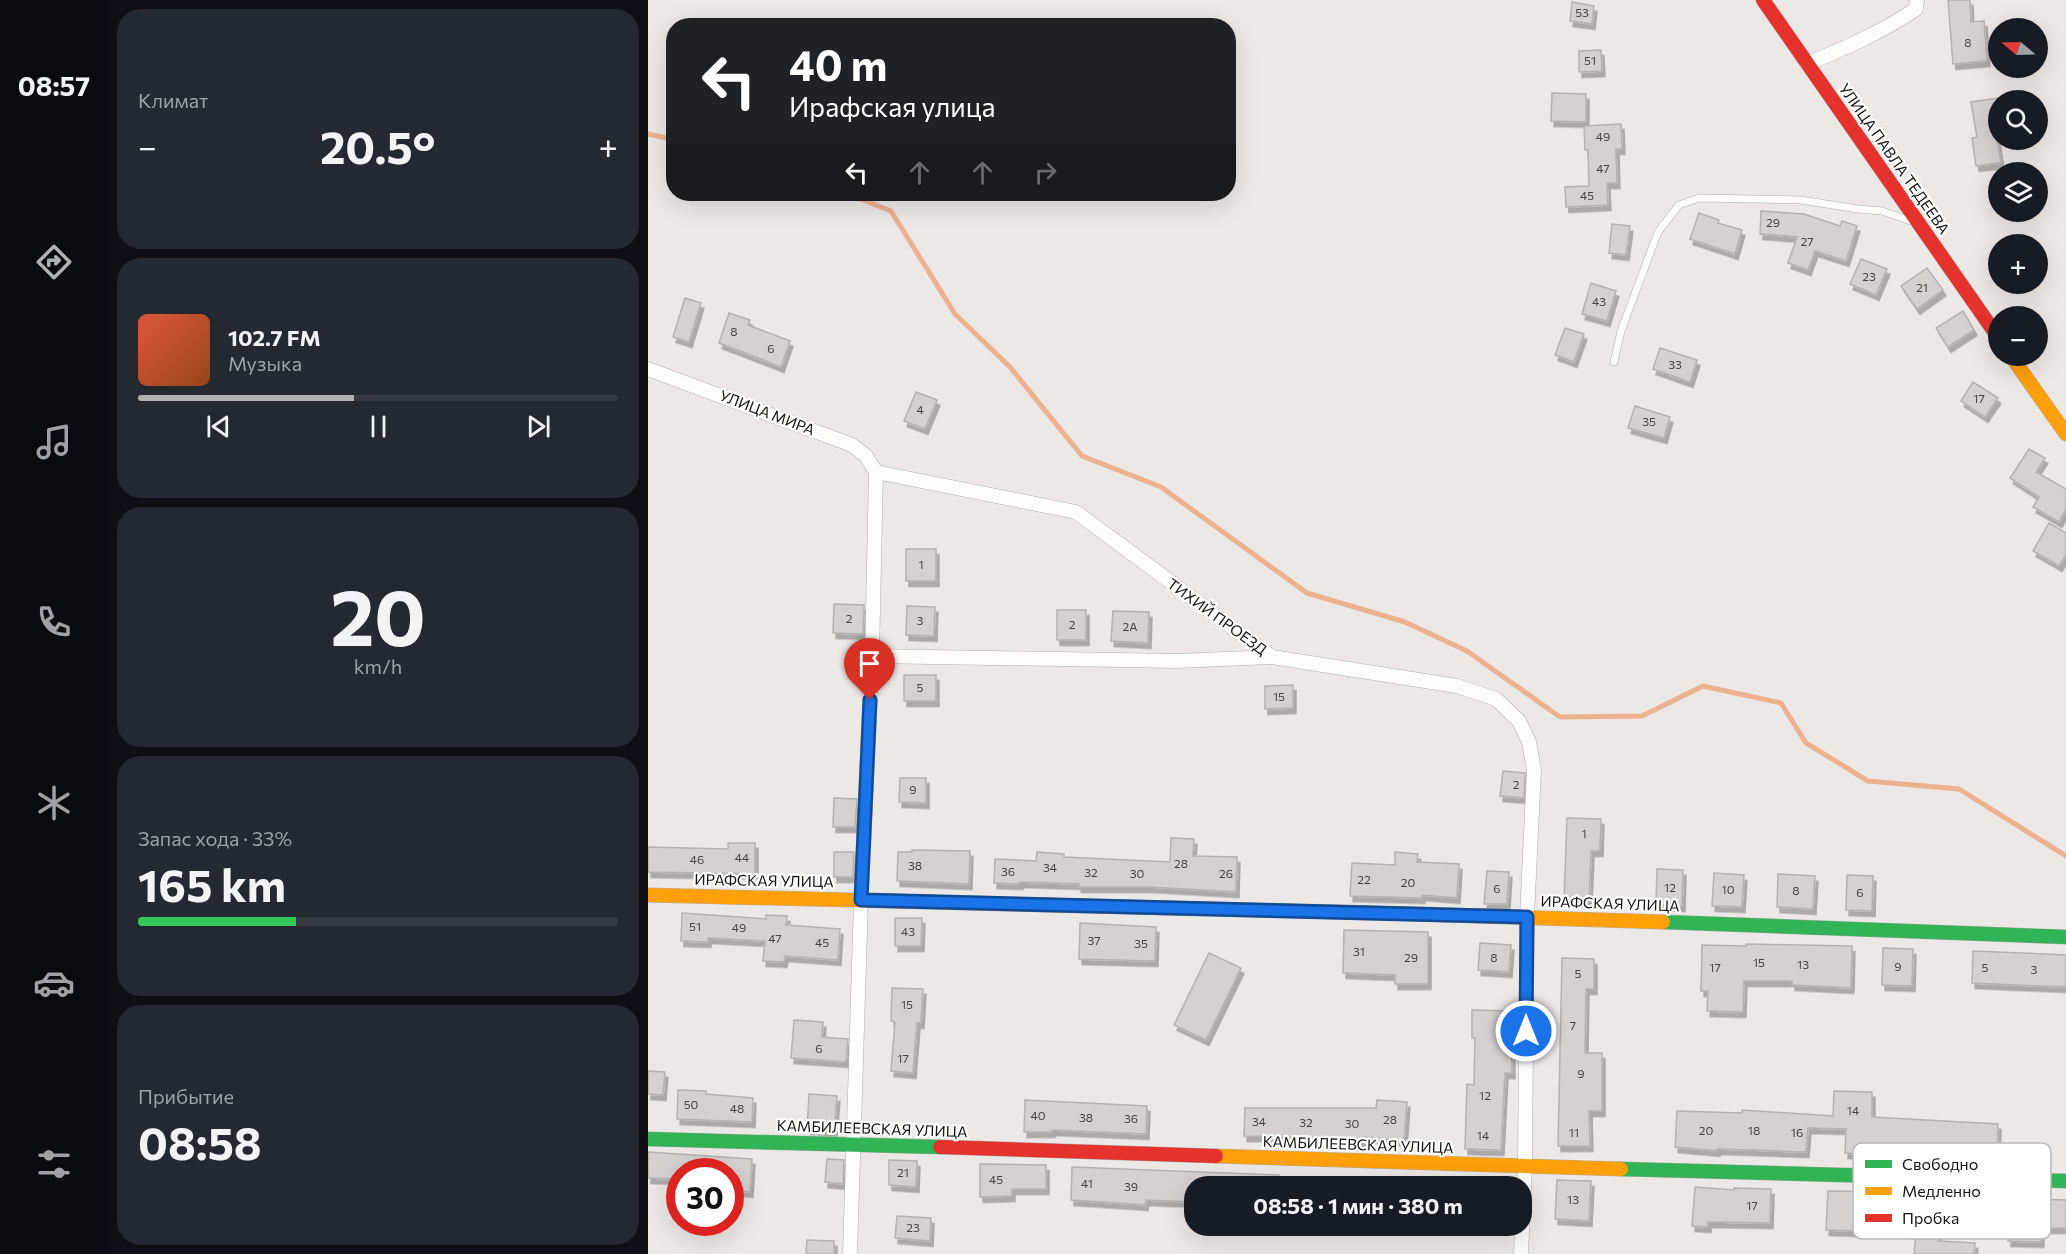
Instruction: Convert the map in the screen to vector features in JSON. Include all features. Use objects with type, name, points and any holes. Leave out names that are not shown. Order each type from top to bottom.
[{"type":"street","name":"УЛИЦА ПАВЛА ТЕДЕЕВА","points":[[1762,0],[1988,323]]},
{"type":"street","points":[[1807,64],[1871,36],[1902,18],[1916,9],[1917,0]]},
{"type":"street","points":[[2018,366],[2066,434]]},
{"type":"street","name":"УЛИЦА МИРА","points":[[648,369],[852,444],[866,456],[876,472]]},
{"type":"street","points":[[850,1254],[861,900],[872,656],[876,472]]},
{"type":"street","name":"ТИХИЙ ПРОЕЗД","points":[[876,472],[1076,512],[1272,657],[1457,686],[1496,699],[1520,721],[1529,742],[1534,770],[1527,917],[1525,1167],[1521,1254]]},
{"type":"street","points":[[872,656],[1178,661],[1272,657]]},
{"type":"street","name":"ИРАФСКАЯ УЛИЦА","points":[[648,895],[1527,917],[2066,937]]},
{"type":"street","name":"КАМБИЛЕЕВСКАЯ УЛИЦА","points":[[648,1139],[1853,1175]]},
{"type":"street","name":"КАМБИЛЕЕВСКАЯ УЛИЦА","points":[[2051,1181],[2066,1181]]},
{"type":"lane","points":[[1614,363],[1621,331],[1658,232],[1679,205],[1699,198],[1801,200],[1882,211],[1918,223]]},
{"type":"building","points":[[1948,0],[1970,0],[1971,22],[1984,21],[1987,61],[1953,64]]},
{"type":"building","points":[[1572,2],[1594,6],[1592,24],[1570,21]]},
{"type":"building","points":[[1601,50],[1602,71],[1579,72],[1579,51]]},
{"type":"building","points":[[1552,93],[1586,94],[1586,122],[1551,121]]},
{"type":"building","points":[[1988,99],[1988,150],[1999,150],[2001,162],[1988,162],[1988,165],[1976,166],[1972,138],[1977,137],[1971,102]]},
{"type":"building","points":[[1621,124],[1622,149],[1616,149],[1617,183],[1607,183],[1608,205],[1566,207],[1565,187],[1589,186],[1588,150],[1585,150],[1584,126]]},
{"type":"building","points":[[1761,211],[1804,214],[1840,226],[1842,221],[1857,226],[1846,261],[1815,251],[1808,270],[1788,263],[1797,237],[1760,234]]},
{"type":"building","points":[[1699,213],[1719,220],[1718,223],[1742,230],[1735,254],[1690,239]]},
{"type":"building","points":[[1612,224],[1630,226],[1626,255],[1609,253]]},
{"type":"building","points":[[1861,259],[1887,269],[1876,295],[1850,284]]},
{"type":"building","points":[[1927,268],[1943,290],[1917,309],[1901,286]]},
{"type":"building","points":[[1591,283],[1616,291],[1607,321],[1582,314]]},
{"type":"building","points":[[685,298],[701,303],[689,342],[673,337]]},
{"type":"building","points":[[1963,311],[1974,330],[1948,347],[1936,328]]},
{"type":"building","points":[[729,313],[750,320],[748,325],[790,341],[781,367],[719,343]]},
{"type":"building","points":[[1565,328],[1584,334],[1574,362],[1555,355]]},
{"type":"building","points":[[1660,348],[1697,360],[1690,382],[1653,369]]},
{"type":"building","points":[[1973,382],[1998,398],[1985,417],[1961,401]]},
{"type":"building","points":[[916,392],[937,400],[925,429],[904,421]]},
{"type":"building","points":[[1635,406],[1670,417],[1664,438],[1628,428]]},
{"type":"building","points":[[2029,449],[2045,458],[2036,472],[2066,489],[2066,509],[2059,522],[2033,507],[2039,497],[2010,478]]},
{"type":"building","points":[[2049,523],[2066,533],[2066,555],[2059,566],[2033,551]]},
{"type":"building","points":[[906,549],[936,549],[936,581],[906,581]]},
{"type":"building","points":[[834,604],[864,605],[863,634],[833,633]]},
{"type":"building","points":[[907,606],[935,607],[934,636],[906,635]]},
{"type":"building","points":[[1057,610],[1086,610],[1086,640],[1057,640]]},
{"type":"building","points":[[1113,611],[1149,612],[1148,643],[1111,641]]},
{"type":"building","points":[[904,675],[936,675],[936,701],[904,701]]},
{"type":"building","points":[[1293,685],[1293,708],[1265,709],[1265,686]]},
{"type":"building","points":[[1503,771],[1525,773],[1524,798],[1500,796]]},
{"type":"building","points":[[900,778],[926,778],[926,803],[899,802]]},
{"type":"building","points":[[834,798],[857,799],[855,827],[833,827]]},
{"type":"building","points":[[1567,818],[1601,819],[1600,851],[1591,851],[1589,902],[1564,901]]},
{"type":"building","points":[[1171,838],[1194,839],[1193,856],[1237,857],[1236,892],[1150,887],[1078,887],[1079,884],[994,883],[995,859],[1036,861],[1037,852],[1064,854],[1064,857],[1170,862]]},
{"type":"building","points":[[728,843],[755,843],[755,874],[648,872],[648,847],[728,849]]},
{"type":"building","points":[[912,850],[970,851],[969,884],[897,881],[898,852],[912,852]]},
{"type":"building","points":[[834,852],[854,852],[853,877],[834,877]]},
{"type":"building","points":[[1395,852],[1418,854],[1417,862],[1459,864],[1457,898],[1422,895],[1422,898],[1350,896],[1352,863],[1395,865]]},
{"type":"building","points":[[1657,869],[1683,870],[1682,906],[1656,905]]},
{"type":"building","points":[[1487,871],[1509,872],[1507,904],[1484,904]]},
{"type":"building","points":[[1714,873],[1744,875],[1742,907],[1712,906]]},
{"type":"building","points":[[1778,874],[1815,876],[1813,909],[1777,907]]},
{"type":"building","points":[[1847,875],[1873,876],[1872,911],[1846,910]]},
{"type":"building","points":[[682,913],[766,919],[766,915],[787,916],[786,925],[840,929],[838,960],[785,956],[784,962],[763,961],[765,941],[708,938],[708,942],[681,941]]},
{"type":"building","points":[[895,918],[922,918],[921,946],[895,946]]},
{"type":"building","points":[[1080,923],[1156,927],[1155,961],[1079,959]]},
{"type":"building","points":[[1344,930],[1428,932],[1428,984],[1395,984],[1395,975],[1343,973]]},
{"type":"building","points":[[1480,943],[1511,945],[1509,972],[1478,970]]},
{"type":"building","points":[[1746,944],[1852,946],[1851,988],[1792,985],[1792,981],[1744,981],[1743,1012],[1707,1011],[1708,991],[1701,991],[1702,945],[1746,946]]},
{"type":"building","points":[[1883,948],[1913,949],[1912,986],[1882,985]]},
{"type":"building","points":[[1973,951],[2066,955],[2066,987],[1972,983]]},
{"type":"building","points":[[1209,953],[1241,968],[1206,1040],[1174,1025]]},
{"type":"building","points":[[1562,958],[1594,959],[1594,989],[1586,989],[1585,1053],[1602,1053],[1602,1111],[1589,1111],[1590,1146],[1558,1146]]},
{"type":"building","points":[[892,988],[923,989],[921,1023],[917,1023],[913,1073],[891,1071],[895,1022],[891,1021]]},
{"type":"building","points":[[1472,1010],[1511,1011],[1512,1073],[1505,1073],[1501,1150],[1465,1149],[1467,1084],[1474,1085],[1475,1038],[1472,1038]]},
{"type":"building","points":[[794,1020],[823,1022],[822,1037],[848,1039],[846,1062],[791,1058]]},
{"type":"building","points":[[648,1071],[665,1072],[663,1095],[648,1094]]},
{"type":"building","points":[[678,1090],[706,1091],[706,1094],[753,1098],[752,1122],[677,1119]]},
{"type":"building","points":[[1834,1091],[1872,1092],[1872,1117],[1998,1124],[1997,1143],[1853,1143],[1853,1154],[1845,1153],[1846,1129],[1808,1128],[1806,1152],[1717,1149],[1717,1151],[1675,1147],[1677,1111],[1742,1113],[1742,1110],[1833,1116]]},
{"type":"building","points":[[809,1094],[837,1096],[834,1131],[807,1129]]},
{"type":"building","points":[[1025,1100],[1147,1106],[1146,1134],[1052,1130],[1052,1132],[1024,1132]]},
{"type":"building","points":[[1377,1100],[1407,1102],[1404,1141],[1364,1137],[1364,1141],[1339,1140],[1339,1138],[1244,1136],[1245,1108],[1376,1108]]},
{"type":"building","points":[[648,1152],[737,1158],[666,1158],[666,1179],[648,1178]]},
{"type":"building","points":[[744,1158],[752,1159],[750,1192],[744,1191]]},
{"type":"building","points":[[827,1159],[844,1160],[843,1184],[825,1182]]},
{"type":"building","points":[[889,1160],[917,1161],[916,1187],[889,1185]]},
{"type":"building","points":[[980,1164],[1046,1165],[1046,1189],[1012,1189],[1012,1196],[980,1197]]},
{"type":"building","points":[[1072,1167],[1279,1175],[1184,1176],[1184,1202],[1146,1200],[1145,1205],[1071,1200]]},
{"type":"building","points":[[1557,1180],[1591,1181],[1589,1221],[1555,1219]]},
{"type":"building","points":[[1695,1187],[1734,1190],[1734,1188],[1771,1189],[1770,1223],[1708,1222],[1708,1227],[1692,1226]]},
{"type":"building","points":[[1828,1191],[1853,1191],[1853,1231],[1826,1230]]},
{"type":"building","points":[[2051,1199],[2066,1200],[2066,1228],[2051,1228]]},
{"type":"building","points":[[897,1216],[931,1218],[930,1241],[895,1238]]},
{"type":"building","points":[[1915,1239],[1975,1243],[1974,1254],[1914,1254]]},
{"type":"building","points":[[2008,1239],[2041,1239],[2041,1242],[2008,1241]]},
{"type":"building","points":[[807,1240],[834,1241],[834,1254],[806,1254]]},
{"type":"waterway","points":[[648,134],[666,138]]},
{"type":"waterway","points":[[866,201],[891,211],[955,314],[1010,367],[1082,456],[1161,487],[1307,593],[1405,622],[1467,651],[1560,717],[1642,716],[1703,686],[1781,703],[1806,743],[1868,781],[1959,789],[2066,856]]},
{"type":"traffic: fast","points":[[1130,907],[1422,914]]},
{"type":"traffic: fast","points":[[1663,922],[2066,937]]},
{"type":"traffic: fast","points":[[648,1139],[940,1147]]},
{"type":"traffic: fast","points":[[1621,1169],[1853,1175]]},
{"type":"traffic: fast","points":[[2051,1181],[2066,1181]]},
{"type":"traffic: slow","points":[[2018,366],[2066,434]]},
{"type":"traffic: slow","points":[[648,895],[1130,907]]},
{"type":"traffic: slow","points":[[1422,914],[1663,922]]},
{"type":"traffic: slow","points":[[1216,1156],[1621,1169]]},
{"type":"traffic: jam","points":[[1763,0],[1988,323]]},
{"type":"traffic: jam","points":[[940,1147],[1216,1156]]},
{"type":"route","points":[[870,700],[861,900],[1527,917],[1526,1031]]}]
